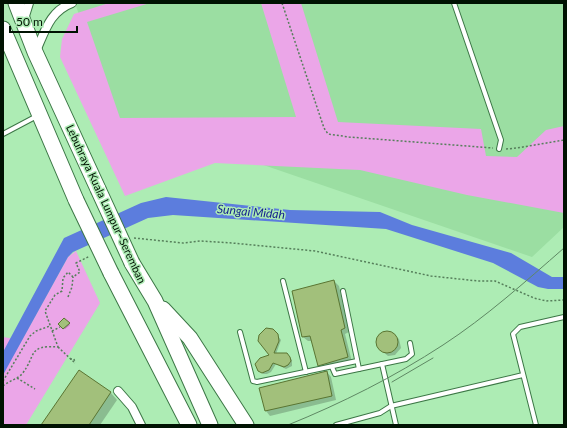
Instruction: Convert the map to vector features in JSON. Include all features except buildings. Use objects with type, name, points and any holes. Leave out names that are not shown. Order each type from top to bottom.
[{"type":"highway","name":"Lebuhraya Kuala Lumpur–Seremban","points":[[16,3],[35,52],[132,263],[155,301],[210,425]]},
{"type":"highway","points":[[3,29],[76,200],[110,273],[189,425]]},
{"type":"highway","points":[[155,301],[190,338],[246,425]]},
{"type":"highway","points":[[229,400],[238,425]]},
{"type":"street","points":[[23,22],[29,3]]},
{"type":"street","points":[[35,52],[50,18],[56,11],[72,3]]},
{"type":"street","points":[[118,391],[132,407],[141,425]]},
{"type":"lane","points":[[454,3],[501,140],[500,149]]},
{"type":"lane","points":[[3,134],[39,114]]},
{"type":"lane","points":[[283,281],[306,372]]},
{"type":"lane","points":[[343,291],[359,369]]},
{"type":"lane","points":[[536,425],[513,334],[520,328],[564,317]]},
{"type":"lane","points":[[240,332],[253,381],[261,382],[358,361]]},
{"type":"lane","points":[[332,367],[335,374],[406,359],[412,354],[410,343]]},
{"type":"lane","points":[[382,364],[396,425]]},
{"type":"lane","points":[[336,425],[380,413],[391,406],[523,375]]},
{"type":"path","points":[[282,3],[324,128],[328,134],[357,138],[500,149],[517,148],[564,140]]},
{"type":"path","points":[[134,238],[183,243],[200,241],[232,243],[315,251],[431,276],[478,281],[494,281],[534,298],[546,301],[564,300]]},
{"type":"path","points":[[68,296],[72,287],[73,277],[80,272],[76,262],[91,256]]},
{"type":"path","points":[[70,359],[58,347],[45,311],[55,295],[62,291],[63,278],[68,272],[73,277]]},
{"type":"path","points":[[3,381],[30,336],[36,331],[50,326]]},
{"type":"path","points":[[52,331],[60,326]]},
{"type":"path","points":[[3,386],[21,374],[35,351],[39,348],[58,347]]},
{"type":"path","points":[[17,378],[35,389]]},
{"type":"shaded area","points":[[75,3],[564,3],[564,227],[532,257],[208,146],[123,143]]},
{"type":"shaded area","points":[[109,3],[150,3],[87,22],[120,118],[296,117],[261,3],[301,3],[338,122],[481,129],[486,156],[517,157],[546,130],[564,126],[564,213],[467,195],[360,170],[215,163],[125,196],[60,57],[62,39],[74,14]]},
{"type":"shaded area","points":[[76,251],[100,303],[26,425],[3,425],[3,337],[22,340],[68,257]]},
{"type":"water","name":"Sungai Midah","points":[[166,197],[290,210],[380,212],[412,225],[511,253],[552,277],[564,277],[564,289],[548,289],[538,287],[493,263],[386,229],[173,215],[148,218],[73,252],[68,257],[3,375],[3,352],[64,238],[141,203]]},
{"type":"tram line","points":[[288,425],[367,389],[406,368],[443,345],[490,311],[564,248]]},
{"type":"tram line","points":[[392,382],[433,358]]}]
